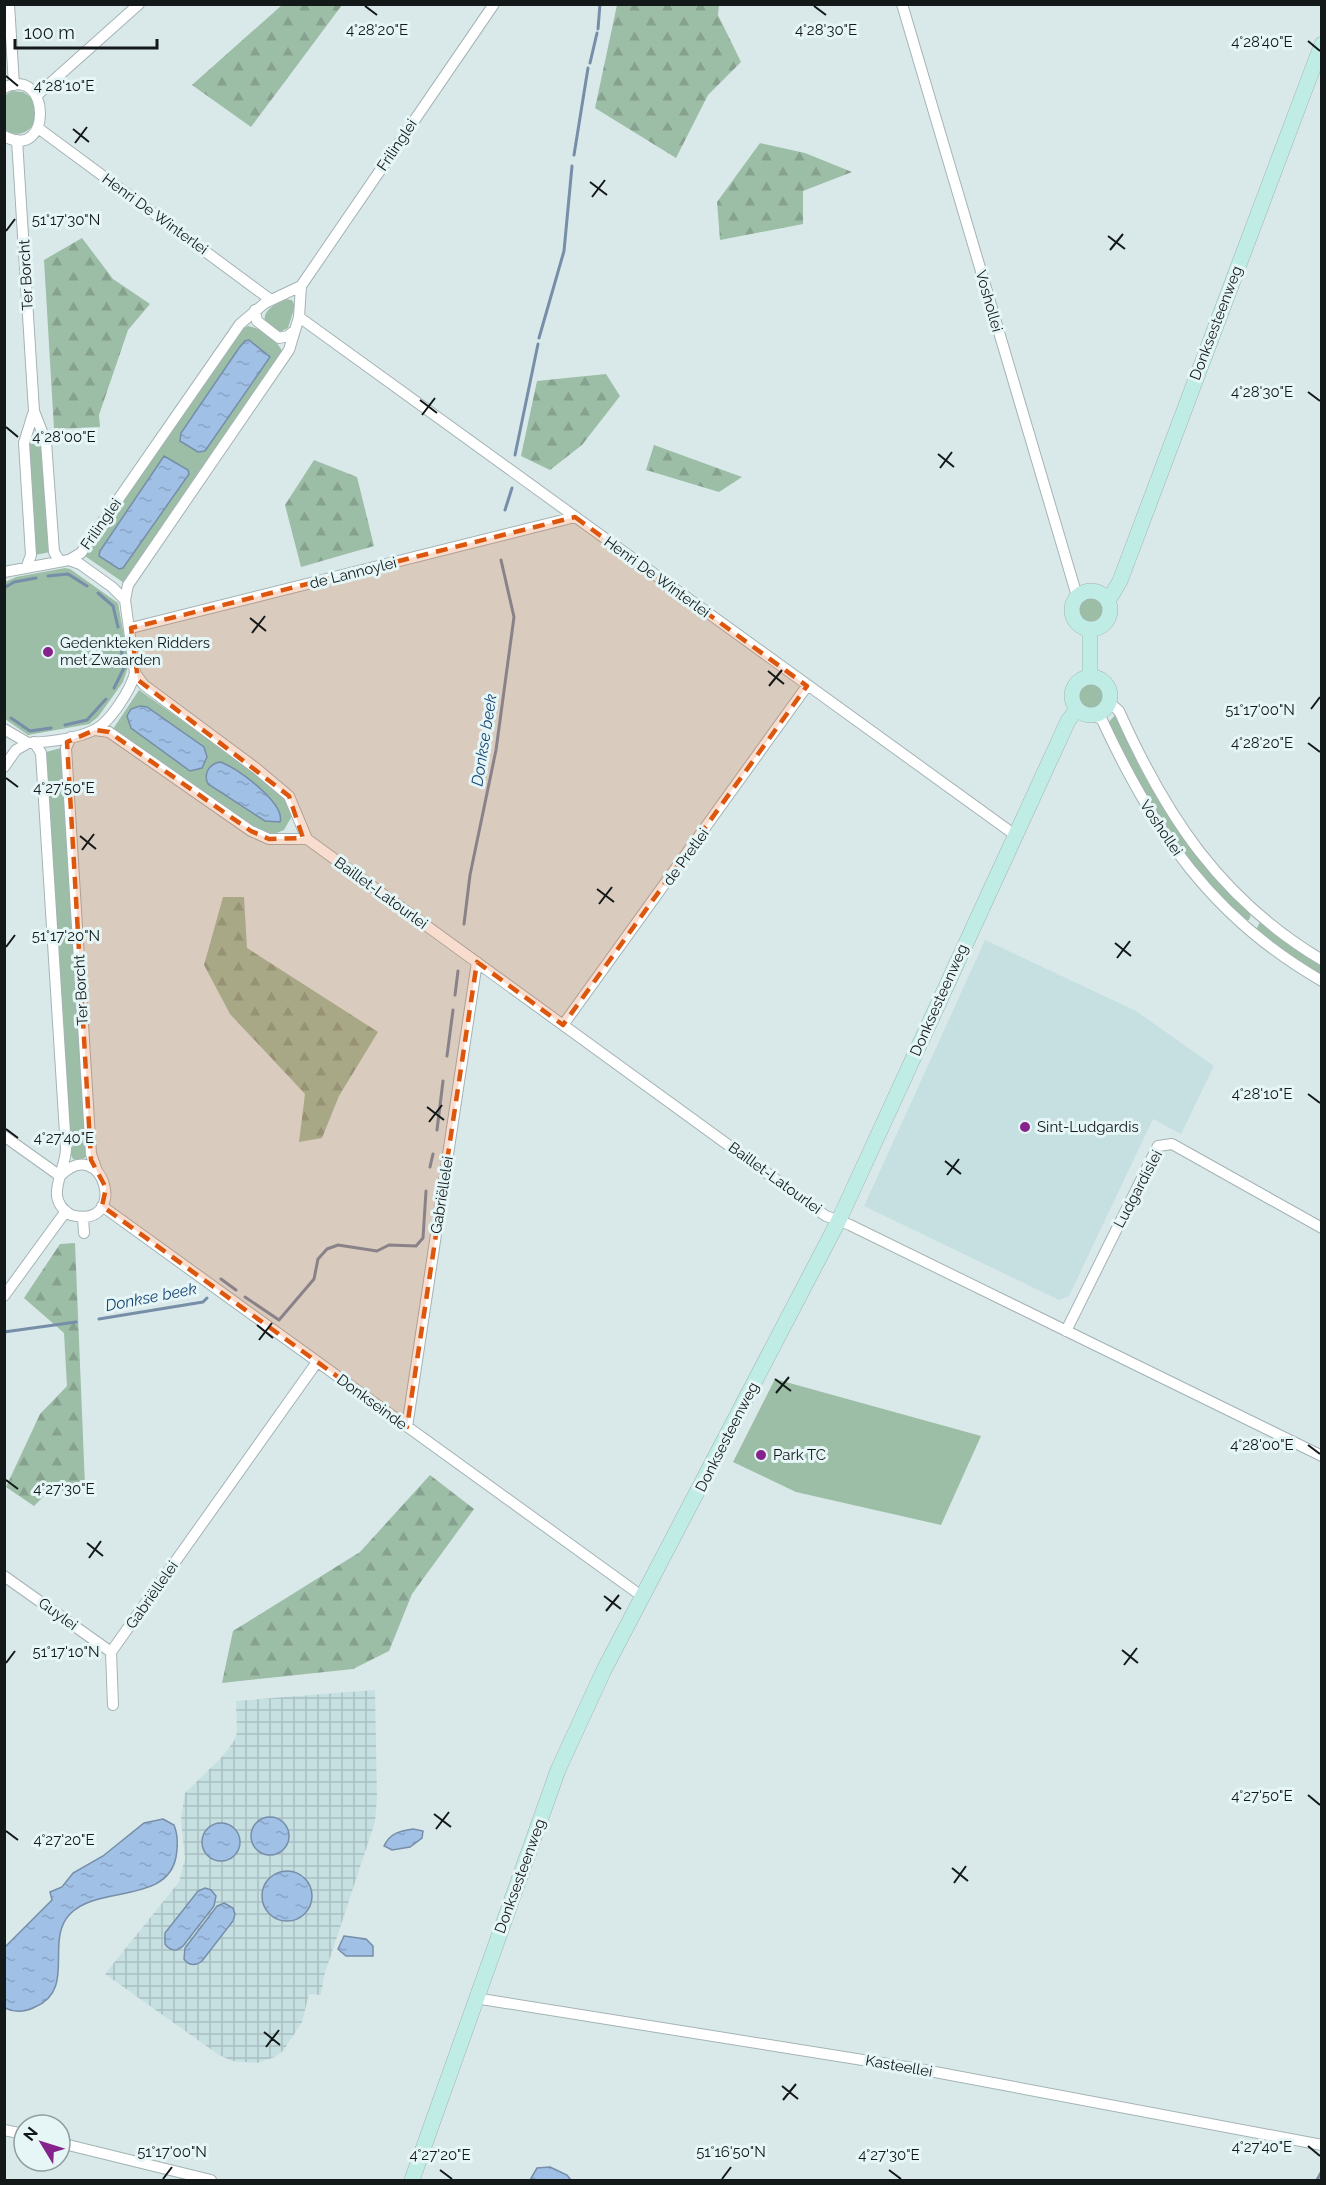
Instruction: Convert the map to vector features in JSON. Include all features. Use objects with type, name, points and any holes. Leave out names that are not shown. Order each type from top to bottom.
[{"type":"street","points":[[4,136],[17,140],[25,139],[38,129],[42,111],[36,96],[27,88],[9,87],[9,4]]},
{"type":"street","points":[[36,96],[139,4]]},
{"type":"street","name":"Frilinglei","points":[[64,560],[81,553],[240,324],[255,309],[301,286],[494,4]]},
{"type":"street","name":"Voshollei","points":[[902,4],[1077,596]]},
{"type":"street","name":"Donksesteenweg","points":[[1090,630],[1098,628],[1108,618],[1108,601],[1120,581],[1322,44]]},
{"type":"street","name":"Henri De Winterlei","points":[[38,129],[271,300]]},
{"type":"street","name":"Ter Borcht","points":[[17,140],[34,411],[46,442],[54,552],[64,560]]},
{"type":"street","points":[[95,730],[119,704],[135,673],[131,628],[125,600],[128,585],[289,350],[299,317],[301,286]]},
{"type":"street","points":[[255,309],[257,321],[279,338],[288,336],[296,330]]},
{"type":"street","name":"Henri De Winterlei","points":[[299,317],[1015,835]]},
{"type":"street","name":"Ter Borcht","points":[[27,566],[31,555],[24,443],[34,411]]},
{"type":"street","name":"de Lannoylei","points":[[131,628],[575,517]]},
{"type":"street","points":[[4,572],[64,560]]},
{"type":"street","name":"Frilinglei","points":[[64,560],[80,564],[112,587],[125,600]]},
{"type":"street","points":[[1077,709],[1094,715],[1102,712],[1110,703],[1110,692],[1106,683],[1090,677],[1090,630],[1077,624],[1072,615],[1072,605],[1077,596],[1091,591],[1099,593],[1108,601]]},
{"type":"street","points":[[4,767],[16,750],[31,742],[95,730],[109,732],[251,831],[269,839],[307,839],[289,796],[258,769],[144,685],[135,673]]},
{"type":"street","name":"Donksesteenweg","points":[[412,2181],[475,1998],[558,1770],[604,1670],[839,1220],[1068,720],[1077,709],[1072,700],[1072,692],[1077,683],[1090,677]]},
{"type":"street","name":"de Pretlei","points":[[562,1025],[691,851],[807,686]]},
{"type":"street","name":"Voshollei","points":[[1110,703],[1119,711],[1152,783],[1178,824],[1210,865],[1259,915],[1322,960]]},
{"type":"street","name":"Voshollei","points":[[1094,715],[1102,720],[1126,772],[1167,839],[1207,889],[1247,928],[1322,981]]},
{"type":"street","points":[[4,729],[31,742]]},
{"type":"street","name":"Ter Borcht","points":[[71,736],[66,748],[91,1154],[97,1171]]},
{"type":"street","name":"Ter Borcht","points":[[31,742],[41,753],[66,1149],[60,1176]]},
{"type":"street","name":"Baillet-Latourlei","points":[[307,839],[826,1216],[839,1220],[1322,1456]]},
{"type":"street","points":[[1247,928],[1259,915]]},
{"type":"street","name":"Gabriëllelei","points":[[407,1427],[477,962]]},
{"type":"street","points":[[4,1136],[60,1176]]},
{"type":"street","name":"Ludgardislei","points":[[1065,1331],[1158,1146],[1172,1144],[1322,1228]]},
{"type":"street","points":[[81,1166],[88,1166],[97,1171],[106,1188],[102,1206],[83,1217],[66,1211],[58,1203],[55,1192],[60,1176],[69,1168],[81,1166]]},
{"type":"street","name":"Donkseinde","points":[[102,1206],[643,1597]]},
{"type":"street","points":[[4,1296],[66,1211]]},
{"type":"street","points":[[83,1217],[84,1233]]},
{"type":"street","name":"Gabriëllelei","points":[[111,1652],[317,1362]]},
{"type":"street","name":"Guylei","points":[[4,1576],[111,1652]]},
{"type":"street","points":[[111,1652],[113,1705]]},
{"type":"street","name":"Kasteellei","points":[[475,1998],[919,2069],[1322,2145]]},
{"type":"street","points":[[72,2146],[211,2181]]},
{"type":"highlighted area","points":[[575,517],[807,686],[563,1025],[477,962],[407,1427],[102,1206],[106,1188],[91,1160],[67,742],[95,730],[109,732],[251,831],[269,839],[303,838],[289,796],[138,680],[131,628]]},
{"type":"shaded area","name":"Sint-Ludgardis","points":[[985,940],[1136,1011],[1214,1066],[1181,1134],[1153,1119],[1069,1296],[1059,1300],[864,1206]]},
{"type":"shaded area","points":[[375,1690],[377,1797],[375,1822],[324,1976],[321,1995],[309,1994],[302,2022],[283,2051],[275,2057],[257,2063],[232,2061],[219,2055],[105,1974],[179,1882],[185,1859],[181,1819],[185,1793],[221,1758],[234,1741],[237,1732],[236,1701]]},
{"type":"green space","points":[[282,5],[342,5],[251,127],[192,85]]},
{"type":"green space","points":[[617,5],[719,5],[718,15],[741,62],[708,95],[676,158],[595,108]]},
{"type":"green space","points":[[12,91],[23,92],[32,98],[37,120],[27,131],[20,134],[5,132],[5,95]]},
{"type":"green space","points":[[760,143],[805,153],[852,172],[803,191],[803,224],[720,240],[717,202]]},
{"type":"green space","points":[[82,238],[113,279],[150,304],[128,330],[99,415],[100,427],[54,429],[44,260]]},
{"type":"green space","points":[[283,299],[292,300],[295,306],[288,328],[280,332],[265,323],[265,315]]},
{"type":"green space","points":[[248,326],[268,335],[282,351],[124,583],[85,556],[241,330]]},
{"type":"green space","points":[[606,374],[620,396],[582,445],[550,470],[521,456],[537,381]]},
{"type":"green space","points":[[35,434],[41,435],[50,552],[35,555],[29,438]]},
{"type":"green space","points":[[654,445],[742,477],[719,492],[646,470]]},
{"type":"green space","points":[[314,460],[357,477],[374,546],[301,567],[285,505]]},
{"type":"green space","points":[[70,569],[118,603],[129,664],[123,682],[98,717],[89,724],[28,735],[5,719],[5,582],[16,577]]},
{"type":"green space","points":[[1090,596],[1100,600],[1104,610],[1100,620],[1090,624],[1080,620],[1076,610],[1080,600]]},
{"type":"green space","points":[[1091,682],[1101,686],[1105,696],[1101,706],[1091,710],[1081,706],[1077,696],[1081,686]]},
{"type":"green space","points":[[139,690],[252,770],[287,801],[292,816],[284,830],[274,834],[264,832],[233,814],[113,729]]},
{"type":"green space","points":[[1116,714],[1128,744],[1157,797],[1190,845],[1251,914],[1249,920],[1244,920],[1197,872],[1161,825],[1108,723]]},
{"type":"green space","points":[[61,748],[87,1156],[80,1161],[73,1159],[70,1153],[46,752]]},
{"type":"green space","points":[[223,897],[244,897],[247,948],[378,1032],[339,1096],[322,1138],[299,1142],[305,1094],[230,1014],[204,965]]},
{"type":"green space","points":[[1260,922],[1321,965],[1321,977],[1256,930]]},
{"type":"green space","points":[[75,1243],[85,1486],[46,1494],[34,1506],[6,1487],[40,1414],[67,1386],[64,1333],[24,1298],[60,1244]]},
{"type":"green space","points":[[775,1379],[981,1436],[941,1525],[796,1492],[733,1462]]},
{"type":"green space","points":[[430,1475],[474,1509],[412,1594],[389,1651],[353,1669],[222,1683],[233,1631],[360,1552]]},
{"type":"water","points":[[249,340],[270,357],[205,451],[198,452],[180,441],[181,433],[239,348]]},
{"type":"water","points":[[164,456],[188,470],[189,474],[123,568],[119,569],[99,556],[100,551]]},
{"type":"water","points":[[140,706],[147,707],[204,747],[207,757],[202,768],[190,771],[131,728],[127,716],[131,709]]},
{"type":"water","points":[[220,762],[248,778],[268,796],[280,814],[280,822],[265,821],[208,784],[206,777],[208,770]]},
{"type":"water","points":[[270,1817],[277,1818],[283,1823],[288,1829],[288,1843],[283,1849],[277,1854],[270,1855],[263,1854],[257,1849],[252,1843],[251,1836],[252,1829],[257,1823],[263,1818]]},
{"type":"water","points":[[163,1819],[174,1825],[177,1837],[176,1857],[170,1872],[160,1882],[146,1888],[97,1899],[82,1905],[70,1914],[59,1937],[58,1977],[55,1989],[47,1999],[35,2007],[24,2011],[12,2011],[5,2008],[5,1947],[52,1900],[50,1892],[62,1887],[73,1873],[103,1856],[144,1823]]},
{"type":"water","points":[[221,1823],[235,1828],[240,1842],[235,1856],[221,1861],[207,1856],[202,1842],[207,1828]]},
{"type":"water","points":[[413,1829],[423,1831],[422,1838],[410,1847],[392,1850],[384,1846],[396,1833]]},
{"type":"water","points":[[292,1871],[305,1878],[311,1886],[311,1906],[305,1914],[297,1920],[282,1921],[269,1914],[263,1906],[262,1891],[269,1878],[277,1872]]},
{"type":"water","points":[[205,1888],[211,1890],[216,1896],[214,1906],[181,1948],[174,1950],[169,1948],[165,1944],[165,1933],[198,1891]]},
{"type":"water","points":[[224,1903],[233,1908],[235,1914],[233,1921],[202,1961],[197,1964],[188,1963],[184,1959],[185,1948],[217,1906]]},
{"type":"water","points":[[344,1936],[366,1939],[373,1946],[373,1956],[346,1956],[338,1949]]},
{"type":"water","points":[[550,2167],[567,2175],[571,2180],[530,2180],[537,2168]]},
{"type":"waterway","name":"Donkse beek","points":[[598,29],[600,4]]},
{"type":"waterway","name":"Donkse beek","points":[[590,63],[597,33]]},
{"type":"waterway","name":"Donkse beek","points":[[574,155],[588,68]]},
{"type":"waterway","name":"Donkse beek","points":[[539,338],[564,251],[572,166]]},
{"type":"waterway","name":"Donkse beek","points":[[515,455],[538,344]]},
{"type":"waterway","name":"Donkse beek","points":[[505,510],[512,488]]},
{"type":"waterway","name":"Donkse beek","points":[[464,924],[470,875],[496,750],[514,617],[501,560]]},
{"type":"waterway","points":[[48,576],[68,574],[87,586]]},
{"type":"waterway","points":[[4,588],[14,582],[36,578]]},
{"type":"waterway","points":[[98,593],[113,606],[118,627]]},
{"type":"waterway","points":[[114,688],[124,668],[120,640]]},
{"type":"waterway","points":[[65,725],[87,720],[106,699]]},
{"type":"waterway","points":[[11,718],[30,731],[51,728]]},
{"type":"waterway","name":"Donkse beek","points":[[455,995],[458,971]]},
{"type":"waterway","name":"Donkse beek","points":[[447,1056],[453,1010]]},
{"type":"waterway","name":"Donkse beek","points":[[437,1130],[443,1081]]},
{"type":"waterway","name":"Donkse beek","points":[[430,1167],[433,1154]]},
{"type":"waterway","name":"Donkse beek","points":[[245,1297],[279,1320],[314,1279],[318,1259],[327,1249],[338,1245],[377,1251],[389,1245],[416,1246],[423,1238],[426,1191]]},
{"type":"waterway","name":"Donkse beek","points":[[221,1279],[236,1290]]},
{"type":"waterway","name":"Donkse beek","points":[[99,1319],[203,1302],[207,1298]]},
{"type":"waterway","name":"Donkse beek","points":[[4,1332],[76,1322]]},
{"type":"waterway","points":[[1317,2180],[1322,2171]]},
{"type":"place","name":"Gedenkteken Ridders met Zwaarden","points":[[48,652]]},
{"type":"place","name":"Sint-Ludgardis","points":[[1025,1127]]},
{"type":"place","name":"Park TC","points":[[761,1455]]}]
